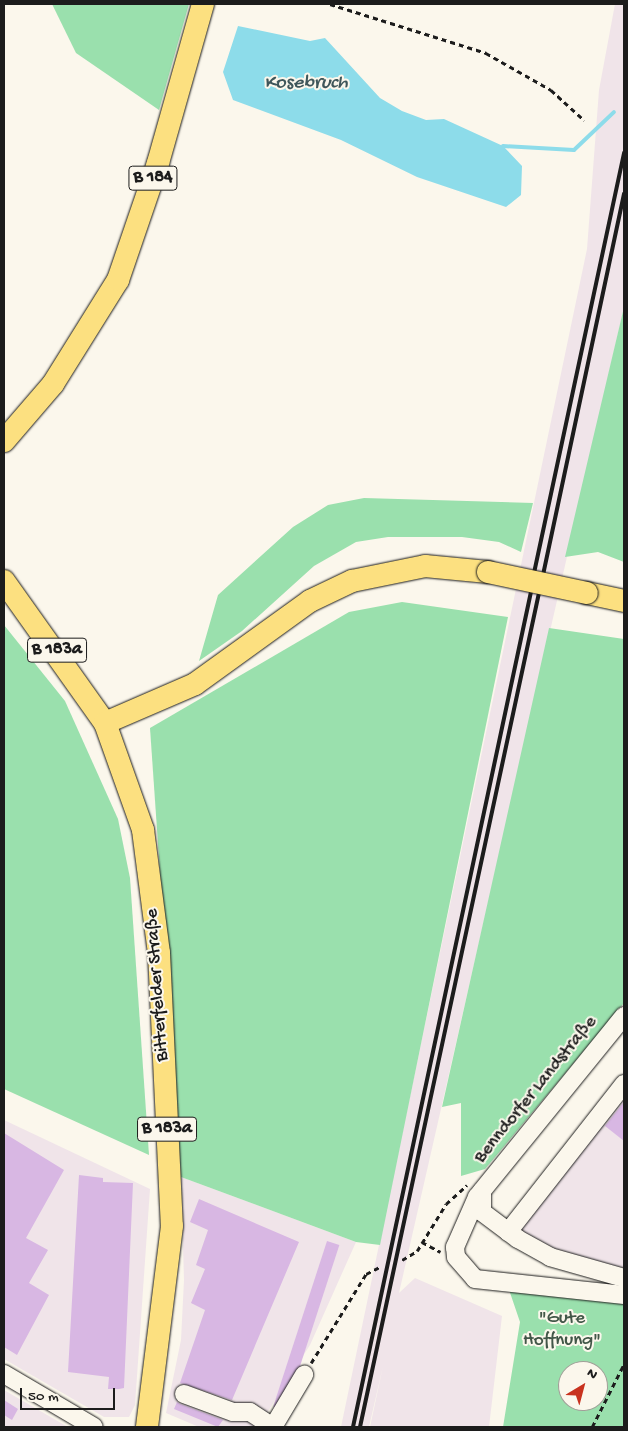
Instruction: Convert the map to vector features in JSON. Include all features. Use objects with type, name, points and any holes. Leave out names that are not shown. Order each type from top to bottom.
[{"type":"main road","name":"B 184","points":[[4,441],[53,384],[118,280],[158,163],[203,4]]},
{"type":"main road","points":[[105,723],[195,684],[310,601],[352,581],[425,566],[488,572],[624,601]]},
{"type":"main road","name":"Bitterfelder Straße","points":[[4,581],[105,723],[143,830],[159,953],[172,1226],[146,1427]]},
{"type":"street","name":"Benndorfer Landstraße","points":[[624,1016],[487,1185],[454,1247],[456,1257],[475,1279],[624,1294]]},
{"type":"street","points":[[508,1232],[624,1084]]},
{"type":"street","name":"Benndorfer Landstraße","points":[[487,1185],[482,1212],[508,1232],[550,1257],[624,1278]]},
{"type":"street","points":[[4,1374],[94,1427]]},
{"type":"street","points":[[184,1394],[233,1412],[250,1412],[273,1427],[304,1375]]},
{"type":"path","points":[[330,4],[486,53],[551,90],[584,120]]},
{"type":"path","points":[[402,1260],[422,1242],[458,1191],[487,1185]]},
{"type":"path","points":[[422,1242],[442,1253]]},
{"type":"path","points":[[304,1375],[366,1274],[380,1267]]},
{"type":"path","points":[[592,1427],[624,1364]]},
{"type":"shaded area","points":[[615,4],[624,4],[624,307],[399,1293],[415,1278],[502,1316],[489,1427],[370,1427],[383,1366],[369,1427],[341,1427],[587,249],[599,90]]},
{"type":"shaded area","points":[[624,1085],[624,1277],[508,1232]]},
{"type":"shaded area","points":[[4,1120],[150,1189],[135,1405],[129,1417],[104,1417],[4,1359]]},
{"type":"shaded area","points":[[181,1177],[356,1242],[310,1345],[258,1427],[199,1427],[166,1413],[181,1340],[184,1280]]},
{"type":"shaded area","points":[[4,1390],[68,1427],[4,1427]]},
{"type":"green space","points":[[52,4],[189,4],[159,110],[76,53]]},
{"type":"green space","points":[[624,307],[624,562],[598,552],[565,557]]},
{"type":"green space","points":[[364,498],[533,503],[521,552],[499,542],[462,537],[388,537],[356,542],[314,566],[242,631],[199,661],[218,595],[293,527],[328,505]]},
{"type":"green space","points":[[402,602],[508,617],[380,1245],[356,1242],[181,1177],[150,728],[349,612]]},
{"type":"green space","points":[[4,625],[65,701],[118,819],[130,878],[149,1155],[4,1089]]},
{"type":"green space","points":[[549,628],[624,639],[624,1003],[485,1169],[461,1176],[461,1103],[442,1107]]},
{"type":"green space","name":"\"Gute Hoffnung\"","points":[[506,1281],[624,1295],[624,1427],[503,1427],[520,1322]]},
{"type":"water","name":"Kosebruch","points":[[238,26],[310,41],[325,38],[380,98],[402,111],[426,120],[444,119],[503,146],[522,166],[521,195],[506,207],[417,177],[341,140],[233,100],[223,72]]},
{"type":"building","points":[[624,1102],[624,1141],[605,1126]]},
{"type":"building","points":[[4,1133],[64,1170],[26,1238],[48,1250],[29,1283],[49,1295],[17,1355],[4,1347]]},
{"type":"building","points":[[79,1175],[103,1178],[103,1182],[133,1183],[124,1388],[119,1389],[108,1389],[109,1377],[68,1372]]},
{"type":"building","points":[[199,1199],[299,1242],[232,1400],[180,1383],[205,1310],[191,1303],[205,1269],[196,1265],[208,1230],[190,1222]]},
{"type":"building","points":[[327,1241],[339,1245],[286,1411],[273,1406]]},
{"type":"building","points":[[4,1400],[18,1409],[12,1420],[4,1415]]},
{"type":"building","points":[[177,1402],[223,1420],[218,1427],[174,1409]]},
{"type":"waterway","points":[[503,146],[574,150],[614,112]]},
{"type":"railway","points":[[534,573],[624,153]]},
{"type":"railway","points":[[543,575],[624,194]]},
{"type":"railway","points":[[353,1427],[531,592]]},
{"type":"railway","points":[[360,1427],[539,593]]}]
